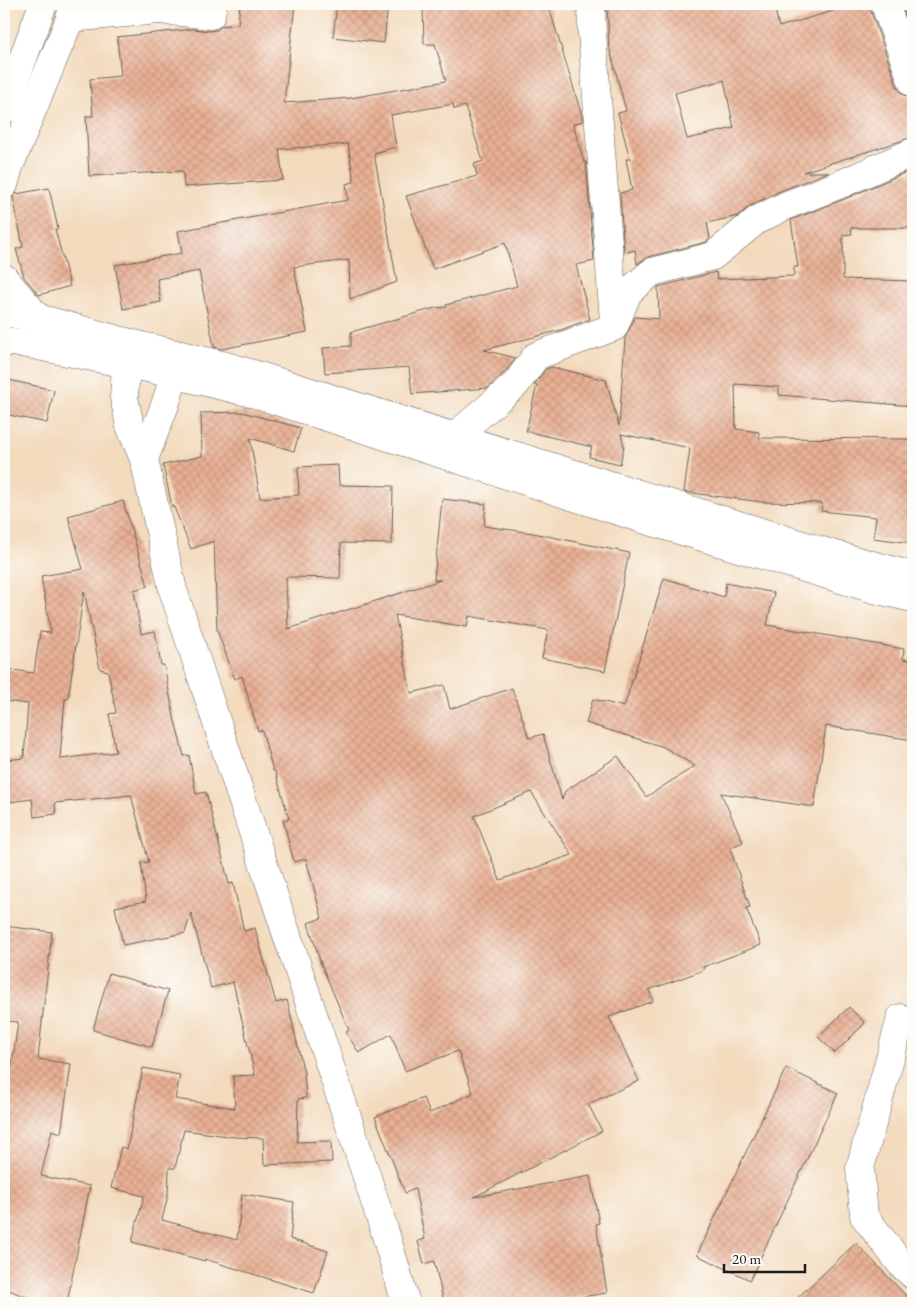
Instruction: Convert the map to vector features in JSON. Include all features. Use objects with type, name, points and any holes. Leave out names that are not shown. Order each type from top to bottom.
[{"type":"street","points":[[4,110],[43,4]]},
{"type":"street","points":[[4,185],[9,167],[73,11],[159,10],[211,15],[213,4]]},
{"type":"street","points":[[591,4],[614,328]]},
{"type":"street","points":[[885,4],[913,82]]},
{"type":"street","points":[[455,436],[516,384],[536,356],[614,328],[628,292],[652,272],[713,256],[757,220],[787,205],[841,184],[913,152]]},
{"type":"street","points":[[4,278],[38,318]]},
{"type":"street","points":[[4,312],[38,318],[128,353],[178,365],[255,394],[649,521],[874,589],[913,598]]},
{"type":"street","points":[[4,342],[128,353]]},
{"type":"street","points":[[128,353],[124,397],[130,426],[144,458],[174,590],[384,1229],[406,1303]]},
{"type":"street","points":[[178,365],[226,366],[832,554],[913,576]]},
{"type":"street","points":[[144,458],[156,430],[178,365]]},
{"type":"street","points":[[902,1018],[860,1168],[864,1216],[901,1264],[913,1276]]},
{"type":"building","points":[[240,4],[295,4],[284,103],[351,98],[446,81],[435,44],[424,44],[423,4],[548,4],[583,119],[583,121],[573,124],[584,162],[586,162],[594,261],[576,265],[590,319],[561,330],[484,350],[516,358],[488,388],[412,394],[409,367],[325,373],[323,348],[351,346],[351,332],[435,308],[447,307],[446,305],[517,286],[505,243],[433,269],[406,196],[477,176],[474,164],[483,161],[465,106],[454,109],[453,104],[391,115],[396,147],[374,153],[397,282],[350,299],[349,260],[294,267],[307,332],[222,349],[214,347],[199,271],[157,279],[161,302],[123,309],[115,265],[182,253],[178,231],[348,200],[346,184],[354,182],[348,144],[279,149],[283,180],[184,187],[183,171],[89,176],[86,116],[93,116],[90,79],[121,76],[117,37],[193,29],[217,30],[221,26],[238,24]]},
{"type":"building","points":[[337,4],[388,4],[384,43],[333,37]]},
{"type":"building","points":[[607,4],[774,4],[779,27],[856,4],[870,4],[870,9],[898,88],[903,95],[913,98],[913,137],[803,172],[828,172],[780,191],[750,206],[738,216],[707,223],[710,238],[706,242],[648,257],[637,264],[635,250],[624,253],[620,193],[632,190],[626,159],[630,159],[618,113],[626,111],[609,46]],"holes":[[[724,80],[734,128],[687,139],[675,93]]]},
{"type":"building","points":[[901,4],[913,4],[913,37]]},
{"type":"building","points":[[904,173],[913,173],[913,228],[851,228],[852,234],[843,235],[843,279],[913,281],[913,406],[779,395],[779,387],[735,384],[736,429],[759,432],[759,438],[913,439],[913,543],[873,538],[876,517],[821,511],[822,503],[762,502],[684,492],[690,448],[621,434],[624,446],[620,464],[589,457],[592,447],[526,431],[537,385],[534,385],[546,369],[552,367],[606,380],[619,426],[625,338],[635,317],[659,319],[658,287],[716,272],[717,279],[794,276],[794,267],[798,267],[791,220]]},
{"type":"building","points":[[49,188],[58,229],[55,229],[70,286],[39,295],[24,277],[16,249],[23,247],[13,197],[16,194]]},
{"type":"building","points":[[4,379],[54,390],[47,423],[4,414]]},
{"type":"building","points":[[242,412],[301,428],[294,451],[250,438],[260,498],[299,495],[298,467],[338,465],[339,485],[393,486],[392,544],[341,543],[340,578],[286,577],[288,629],[441,580],[434,580],[442,499],[486,504],[484,526],[533,533],[629,553],[605,671],[542,658],[548,630],[469,616],[467,627],[395,615],[411,693],[444,685],[450,709],[512,688],[529,738],[543,734],[562,800],[565,791],[618,756],[646,797],[695,766],[664,747],[586,723],[593,699],[624,707],[664,578],[724,597],[726,583],[774,593],[767,625],[904,649],[903,659],[913,661],[913,740],[826,726],[814,807],[721,793],[743,842],[730,848],[750,907],[746,908],[761,945],[703,967],[704,970],[649,990],[653,1001],[609,1017],[639,1081],[588,1104],[602,1131],[474,1197],[590,1176],[599,1223],[596,1224],[607,1293],[541,1303],[444,1303],[434,1261],[424,1264],[418,1241],[425,1239],[415,1189],[405,1193],[375,1117],[423,1098],[430,1113],[473,1093],[458,1051],[405,1071],[391,1034],[359,1053],[346,1032],[349,1030],[321,964],[308,923],[322,918],[306,859],[294,862],[283,820],[289,819],[262,730],[258,731],[242,676],[235,679],[217,630],[214,541],[191,549],[174,507],[172,507],[163,465],[202,456],[201,413]],"holes":[[[531,792],[572,855],[500,880],[474,816]]]},
{"type":"building","points":[[123,501],[148,586],[134,590],[141,634],[155,631],[161,665],[164,665],[184,756],[189,755],[196,794],[206,792],[229,884],[233,883],[244,931],[255,928],[276,1003],[287,1000],[304,1073],[306,1098],[298,1099],[297,1142],[331,1141],[332,1162],[264,1165],[263,1138],[235,1137],[184,1130],[175,1168],[169,1168],[168,1195],[162,1220],[237,1240],[242,1194],[294,1202],[290,1239],[328,1251],[314,1293],[205,1259],[205,1261],[132,1242],[144,1196],[111,1188],[121,1147],[127,1149],[143,1068],[180,1075],[175,1099],[235,1108],[233,1076],[255,1075],[233,982],[211,988],[191,913],[185,933],[123,945],[115,907],[146,901],[141,863],[149,862],[131,795],[55,803],[56,814],[34,817],[32,799],[9,802],[4,760],[24,758],[28,704],[4,701],[5,669],[34,673],[40,632],[51,633],[41,576],[83,569],[68,516]],"holes":[[[84,591],[100,669],[108,671],[116,713],[109,714],[116,752],[60,759],[65,699],[68,699]]]},
{"type":"building","points":[[4,926],[52,932],[38,1059],[71,1064],[61,1133],[52,1130],[41,1176],[90,1186],[67,1303],[41,1303],[4,1288],[4,1121],[18,1022],[4,1021]]},
{"type":"building","points":[[109,973],[168,991],[152,1047],[93,1030]]},
{"type":"building","points":[[849,1007],[865,1023],[835,1053],[818,1037]]},
{"type":"building","points":[[786,1068],[838,1093],[750,1280],[697,1255]]},
{"type":"building","points":[[856,1243],[913,1303],[792,1303]]}]
